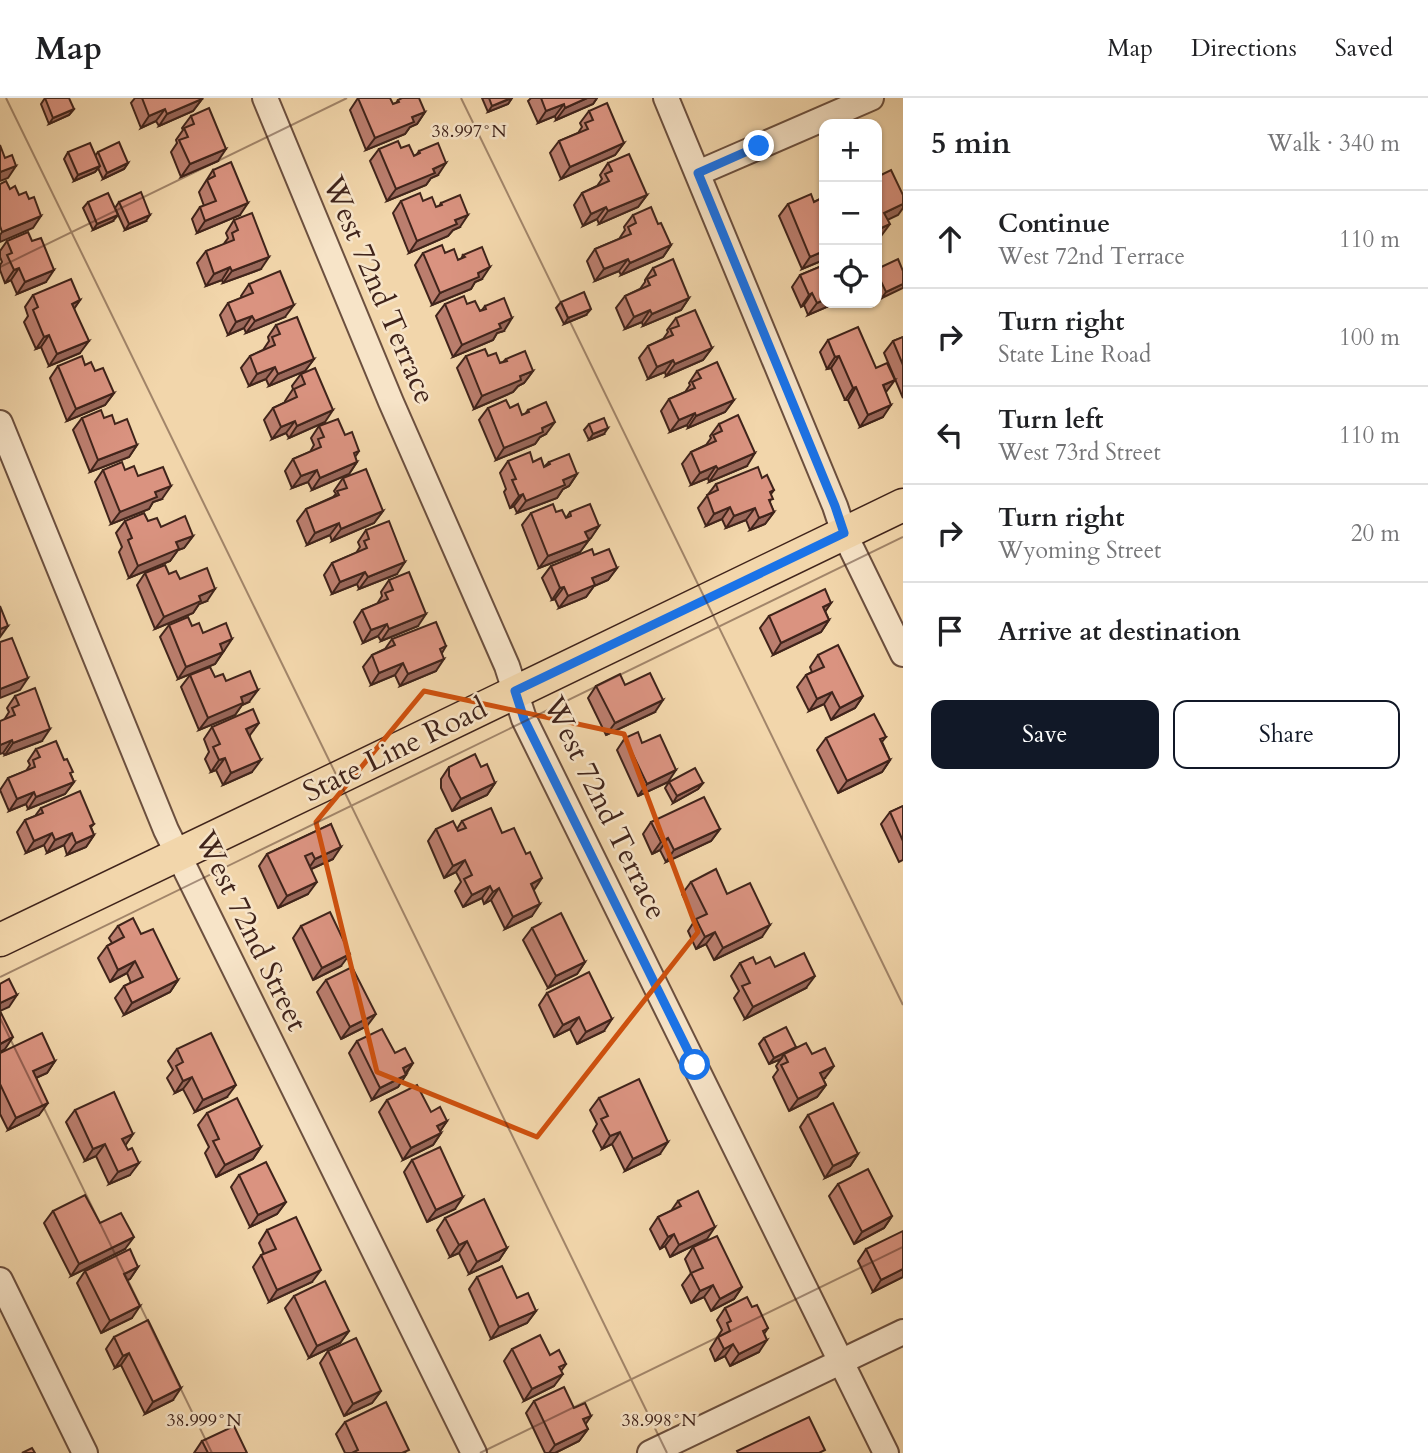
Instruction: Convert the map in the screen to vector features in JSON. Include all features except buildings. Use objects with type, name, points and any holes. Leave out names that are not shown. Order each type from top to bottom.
[{"type":"main road","name":"State Line Road","points":[[0,940],[903,505]]},
{"type":"street","name":"West 72nd Terrace","points":[[265,98],[396,413],[506,666],[524,719],[886,1453]]},
{"type":"street","points":[[666,98],[844,533],[903,654]]},
{"type":"street","points":[[698,173],[871,98]]},
{"type":"street","name":"West 72nd Street","points":[[0,424],[166,830],[474,1453]]},
{"type":"street","points":[[0,1280],[85,1453]]},
{"type":"street","points":[[650,1453],[903,1332]]},
{"type":"highlighted area","points":[[424,691],[624,734],[698,932],[537,1137],[377,1072],[316,822]]},
{"type":"route","points":[[695,1065],[524,719],[515,691],[844,533],[698,173],[759,146]]}]
